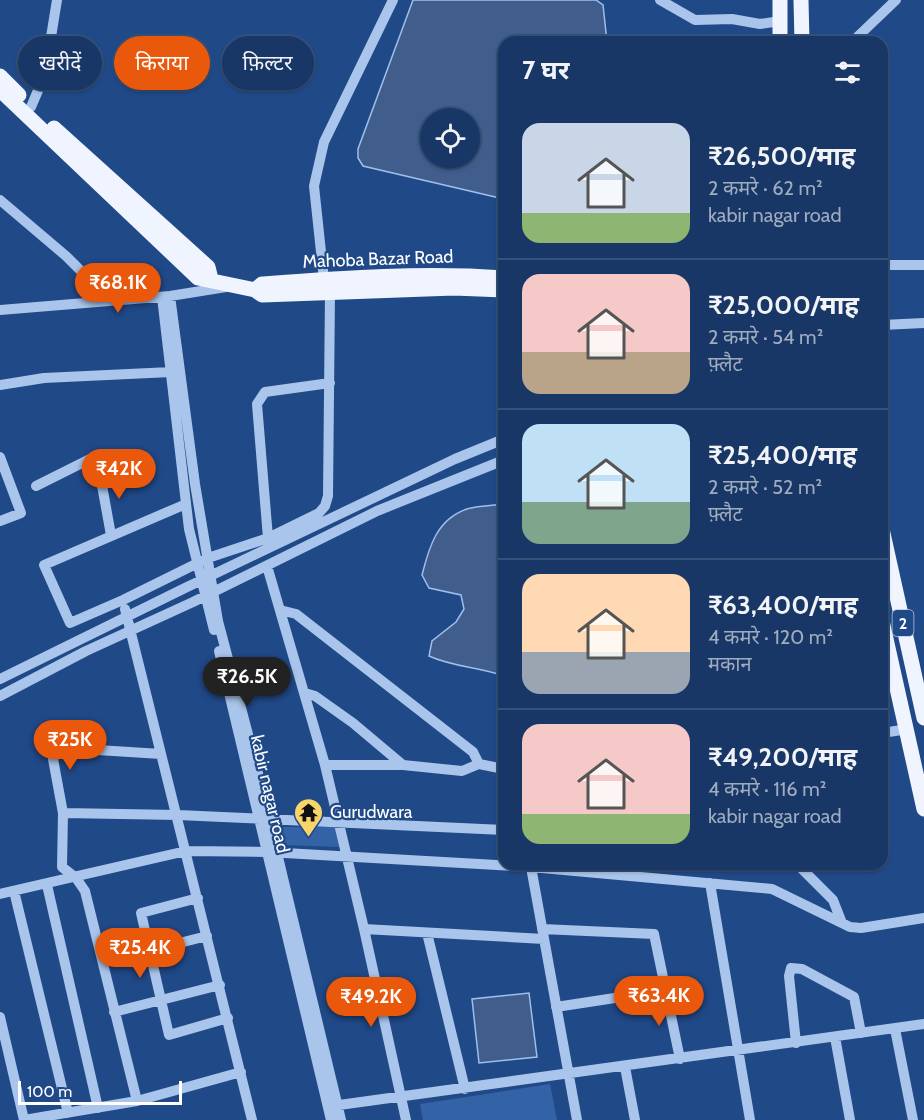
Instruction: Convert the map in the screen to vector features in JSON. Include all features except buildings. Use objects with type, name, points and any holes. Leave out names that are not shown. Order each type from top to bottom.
[{"type":"main road","points":[[780,0],[780,36]]},
{"type":"main road","points":[[801,0],[802,36]]},
{"type":"main road","points":[[0,76],[31,107],[208,267],[211,279]]},
{"type":"main road","points":[[0,90],[198,278],[211,279],[231,286]]},
{"type":"main road","name":"Mahoba Bazar Road","points":[[327,286],[452,274],[498,278]]},
{"type":"main road","name":"Mahoba Bazar Road","points":[[231,286],[255,290],[262,284],[498,290]]},
{"type":"main road","name":"2","points":[[888,556],[924,718]]},
{"type":"main road","name":"2","points":[[888,646],[924,809]]},
{"type":"street","points":[[31,107],[45,74],[57,0]]},
{"type":"street","points":[[186,504],[44,565],[70,623],[123,600],[203,560],[268,538],[319,513],[325,506],[328,496],[330,383],[327,286],[314,186],[324,142],[393,0]]},
{"type":"street","points":[[660,0],[695,20],[732,19],[760,24],[780,21]]},
{"type":"street","points":[[858,36],[896,0]]},
{"type":"street","points":[[0,200],[66,256],[111,301]]},
{"type":"street","points":[[888,265],[924,265]]},
{"type":"street","name":"Mahoba Bazar Road","points":[[0,310],[166,296],[231,286]]},
{"type":"street","points":[[166,296],[195,484],[203,560]]},
{"type":"street","name":"kabir nagar road","points":[[166,296],[171,372],[189,529],[203,560],[209,594],[335,1120]]},
{"type":"street","points":[[888,326],[924,323]]},
{"type":"street","points":[[0,385],[44,378],[171,372]]},
{"type":"street","points":[[268,538],[257,404],[265,392],[330,383]]},
{"type":"street","points":[[0,679],[455,459],[498,441]]},
{"type":"street","points":[[0,456],[21,513],[0,521]]},
{"type":"street","points":[[36,486],[90,459],[99,469],[111,535]]},
{"type":"street","points":[[0,696],[377,512],[498,462]]},
{"type":"street","points":[[267,566],[325,765],[406,1120]]},
{"type":"street","points":[[123,600],[252,1120]]},
{"type":"street","points":[[280,610],[296,614],[472,752],[479,764]]},
{"type":"street","points":[[305,693],[315,696],[353,723],[403,765]]},
{"type":"street","points":[[888,732],[908,729]]},
{"type":"street","points":[[137,1101],[85,891],[76,878],[62,867],[63,813],[53,759],[58,749],[66,747],[161,754]]},
{"type":"street","points":[[325,765],[403,765],[462,771],[479,764],[498,768]]},
{"type":"street","points":[[63,813],[178,815],[498,830]]},
{"type":"street","points":[[0,894],[47,885],[186,851],[272,852],[498,864]]},
{"type":"street","points":[[526,870],[543,934],[577,1120]]},
{"type":"street","points":[[569,870],[772,889],[842,923],[861,928],[924,918]]},
{"type":"street","points":[[803,870],[833,900],[842,923]]},
{"type":"street","points":[[710,883],[750,1120]]},
{"type":"street","points":[[47,885],[98,1108]]},
{"type":"street","points":[[14,891],[68,1113]]},
{"type":"street","points":[[198,898],[141,913],[159,998],[169,1035],[228,1018]]},
{"type":"street","points":[[364,929],[428,933],[654,934],[680,1059]]},
{"type":"street","points":[[428,933],[465,1089]]},
{"type":"street","points":[[148,951],[207,936]]},
{"type":"street","points":[[796,1042],[789,976],[791,968],[802,969],[854,997],[861,1034]]},
{"type":"street","points":[[114,1012],[159,998],[220,985]]},
{"type":"street","points":[[556,1007],[667,990]]},
{"type":"street","points":[[0,1017],[4,1049],[24,1120],[137,1101],[241,1072]]},
{"type":"street","points":[[333,1106],[924,1024]]},
{"type":"street","points":[[895,1029],[913,1120]]},
{"type":"street","points":[[835,1037],[850,1120]]},
{"type":"street","points":[[625,1067],[635,1120]]},
{"type":"shaded area","points":[[413,0],[596,0],[603,5],[606,36],[498,36],[498,198],[363,166],[358,158],[358,149]]},
{"type":"shaded area","points":[[498,504],[498,674],[429,656],[432,641],[456,622],[464,609],[461,595],[429,588],[422,575],[431,544],[448,520],[457,514],[480,506]]},
{"type":"shaded area","points":[[277,827],[335,827],[339,847],[283,845]]},
{"type":"shaded area","points":[[529,993],[537,1057],[479,1063],[472,999]]},
{"type":"shaded area","points":[[550,1084],[557,1120],[423,1120],[420,1104]]},
{"type":"place","name":"Gurudwara","points":[[309,838]]}]
